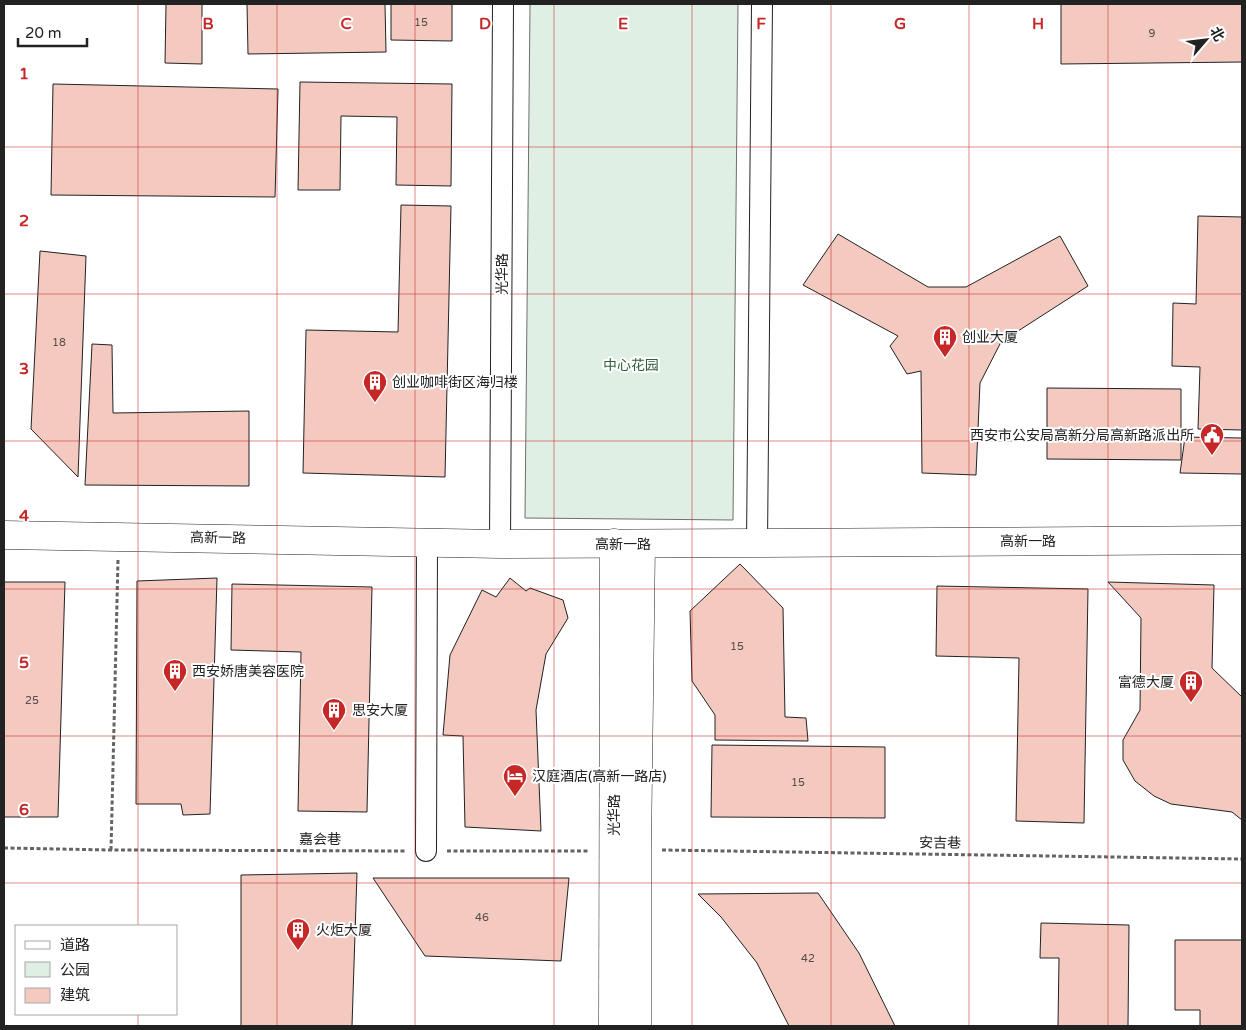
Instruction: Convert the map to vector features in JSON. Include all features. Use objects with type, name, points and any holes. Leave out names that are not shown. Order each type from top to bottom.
[{"type":"street","name":"光华路","points":[[500,544],[503,4]]},
{"type":"street","points":[[757,543],[762,4]]},
{"type":"street","name":"高新一路","points":[[4,535],[500,544],[1242,540]]},
{"type":"street","points":[[426,851],[427,543]]},
{"type":"street","name":"光华路","points":[[614,543],[625,850],[637,1026]]},
{"type":"street","name":"光华路","points":[[613,1026],[625,850],[641,544]]},
{"type":"path","points":[[111,850],[119,536]]},
{"type":"path","name":"嘉会巷","points":[[4,848],[111,850],[625,850]]},
{"type":"path","name":"安吉巷","points":[[625,850],[1242,859]]},
{"type":"green space","name":"中心花园","points":[[530,4],[738,4],[733,520],[525,518]]},
{"type":"building","points":[[166,4],[202,4],[202,64],[165,63]]},
{"type":"building","points":[[247,4],[385,4],[386,52],[248,54]]},
{"type":"building","points":[[391,4],[452,4],[452,41],[391,40]]},
{"type":"building","points":[[1061,4],[1242,4],[1242,62],[1061,64]]},
{"type":"building","points":[[300,82],[452,84],[451,186],[396,185],[397,117],[341,116],[340,190],[298,190]]},
{"type":"building","points":[[53,84],[278,89],[275,197],[51,195]]},
{"type":"building","name":"创业咖啡街区海归楼","points":[[401,205],[451,206],[445,477],[303,473],[306,330],[398,332]]},
{"type":"building","points":[[1198,216],[1242,217],[1242,430],[1198,429],[1200,367],[1172,366],[1173,303],[1196,304]]},
{"type":"building","name":"创业大厦","points":[[838,234],[928,287],[966,287],[1060,236],[1088,286],[1001,342],[980,383],[976,475],[922,473],[921,371],[907,374],[890,346],[898,336],[803,285]]},
{"type":"building","points":[[40,251],[86,256],[78,477],[31,429]]},
{"type":"building","points":[[92,344],[112,345],[113,413],[249,411],[249,486],[85,485]]},
{"type":"building","points":[[1047,388],[1181,389],[1181,460],[1047,459]]},
{"type":"building","name":"西安市公安局高新分局高新路派出所","points":[[1185,437],[1242,438],[1242,474],[1180,473]]},
{"type":"building","points":[[740,564],[783,608],[785,717],[806,718],[808,741],[715,740],[715,715],[692,681],[690,611]]},
{"type":"building","name":"西安娇唐美容医院","points":[[217,578],[210,814],[183,815],[181,804],[136,804],[137,581]]},
{"type":"building","points":[[510,578],[526,591],[530,588],[563,600],[568,618],[546,654],[536,710],[541,831],[465,827],[463,736],[443,735],[450,655],[482,590],[496,597]]},
{"type":"building","points":[[4,582],[65,582],[58,817],[4,817]]},
{"type":"building","name":"富德大厦","points":[[1108,582],[1214,585],[1212,668],[1242,697],[1242,820],[1232,812],[1171,804],[1154,796],[1135,781],[1123,760],[1123,740],[1140,710],[1141,618]]},
{"type":"building","name":"思安大厦","points":[[232,584],[372,587],[367,812],[298,811],[301,652],[231,650]]},
{"type":"building","points":[[937,586],[1088,589],[1084,823],[1016,821],[1019,658],[936,656]]},
{"type":"building","points":[[712,745],[885,747],[885,818],[711,817]]},
{"type":"building","name":"火炬大厦","points":[[357,873],[352,1026],[241,1026],[241,875]]},
{"type":"building","points":[[373,878],[569,878],[561,961],[425,956]]},
{"type":"building","points":[[818,893],[859,953],[895,1026],[789,1026],[757,963],[721,917],[698,894]]},
{"type":"building","points":[[1041,923],[1129,925],[1128,1026],[1058,1026],[1059,958],[1040,958]]},
{"type":"building","points":[[1175,940],[1242,940],[1242,1026],[1200,1026],[1200,1010],[1175,1010]]},
{"type":"place","name":"创业大厦","points":[[945,358]]},
{"type":"place","name":"创业咖啡街区海归楼","points":[[375,403]]},
{"type":"place","name":"西安市公安局高新分局高新路派出所","points":[[1212,456]]},
{"type":"place","name":"西安娇唐美容医院","points":[[175,692]]},
{"type":"place","name":"富德大厦","points":[[1191,703]]},
{"type":"place","name":"思安大厦","points":[[334,731]]},
{"type":"place","name":"汉庭酒店(高新一路店)","points":[[515,797]]},
{"type":"place","name":"火炬大厦","points":[[298,951]]}]
